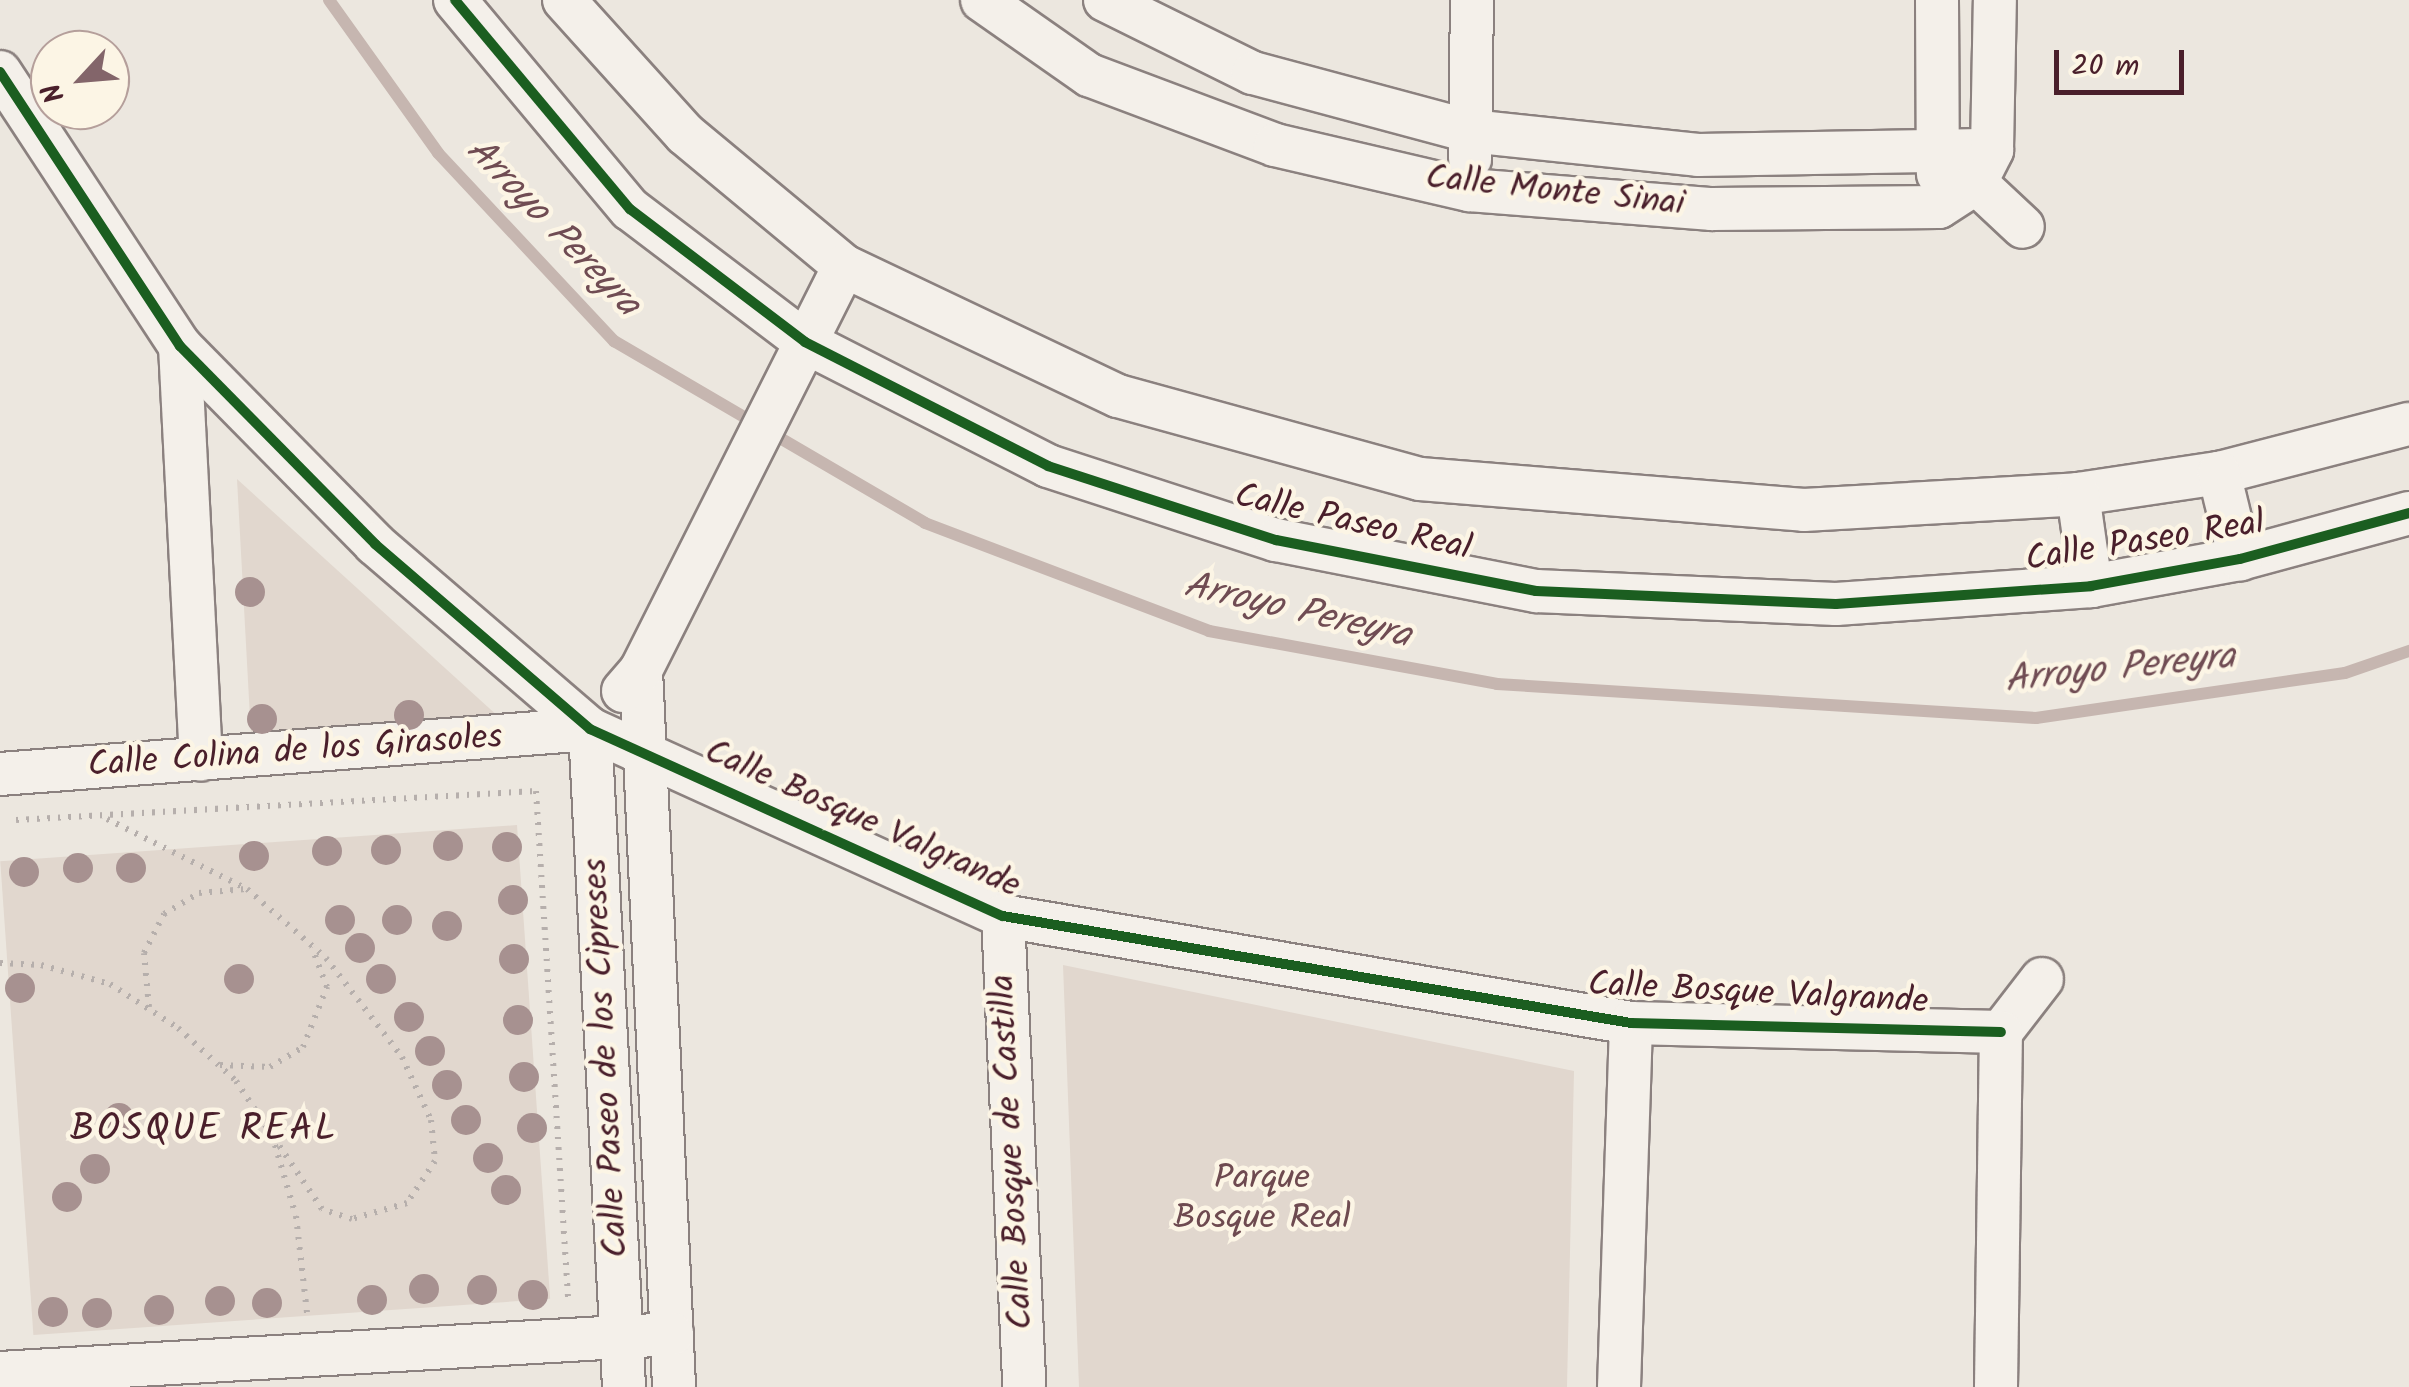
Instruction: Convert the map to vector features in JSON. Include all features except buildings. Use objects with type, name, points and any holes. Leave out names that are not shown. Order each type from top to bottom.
[{"type":"street","name":"Calle Paseo Real","points":[[455,0],[630,210],[801,351],[1048,466],[1276,540],[1536,591],[1836,604],[2091,586],[2240,559],[2409,513]]},
{"type":"street","name":"Calle Paseo Real","points":[[564,0],[685,134],[844,266],[1118,396],[1420,478],[1804,510],[2078,494],[2218,472],[2409,424]]},
{"type":"street","name":"Calle Monte Sinai","points":[[982,0],[1089,74],[1275,145],[1469,190],[1712,209],[1938,208]]},
{"type":"street","name":"Calle Monte Sinai","points":[[1106,0],[1254,73],[1470,131],[1698,155],[1938,148],[1984,167]]},
{"type":"street","points":[[1469,190],[1472,0]]},
{"type":"street","points":[[1937,0],[1938,208]]},
{"type":"street","points":[[1995,0],[1984,167],[2024,227]]},
{"type":"street","name":"Calle Bosque Valgrande","points":[[0,72],[180,346],[375,544],[590,729],[1003,916],[1630,1024],[2001,1032]]},
{"type":"street","points":[[1938,208],[1984,167]]},
{"type":"street","points":[[590,729],[641,670],[844,266]]},
{"type":"street","points":[[180,346],[201,759]]},
{"type":"street","points":[[2218,472],[2240,559]]},
{"type":"street","points":[[2078,494],[2091,586]]},
{"type":"street","name":"Calle Paseo de los Cipreses","points":[[641,670],[640,752],[674,1387]]},
{"type":"street","name":"Calle Colina de los Girasoles","points":[[0,774],[590,729]]},
{"type":"street","name":"Calle Paseo de los Cipreses","points":[[590,729],[624,1387]]},
{"type":"street","name":"Calle Bosque de Castilla","points":[[1003,916],[1024,1387]]},
{"type":"street","points":[[1996,1387],[2001,1032],[2042,979]]},
{"type":"street","points":[[1620,1387],[1630,1024]]},
{"type":"street","points":[[0,1372],[225,1373],[672,1334]]},
{"type":"path","points":[[0,821],[536,791],[569,1308]]},
{"type":"path","points":[[0,964],[41,965],[110,984],[150,1008],[219,1064],[322,1209],[352,1219],[407,1203],[435,1162],[432,1120],[391,1038],[308,940],[246,889],[104,817]]},
{"type":"path","points":[[150,1008],[144,953],[164,914],[199,893],[246,889]]},
{"type":"path","points":[[219,1064],[270,1068],[303,1047],[327,988],[308,940]]},
{"type":"path","points":[[272,1135],[296,1216],[308,1324]]},
{"type":"green space","points":[[237,479],[500,718],[251,736]]},
{"type":"green space","points":[[517,825],[550,1299],[33,1335],[0,861]]},
{"type":"green space","name":"Parque Bosque Real","points":[[1063,965],[1574,1071],[1567,1387],[1079,1387]]},
{"type":"waterway","name":"Arroyo Pereyra","points":[[329,0],[438,153],[614,341],[925,523],[1209,631],[1497,684],[2036,718],[2345,673],[2409,651]]},
{"type":"cycle path","points":[[455,0],[630,209],[805,342],[1048,466],[1276,540],[1536,591],[1836,604],[2091,586],[2240,559],[2409,513]]},
{"type":"cycle path","points":[[0,72],[180,346],[375,544],[590,729],[1003,916],[1631,1023],[2001,1032]]},
{"type":"district","name":"BOSQUE REAL","points":[[204,1131]]}]
